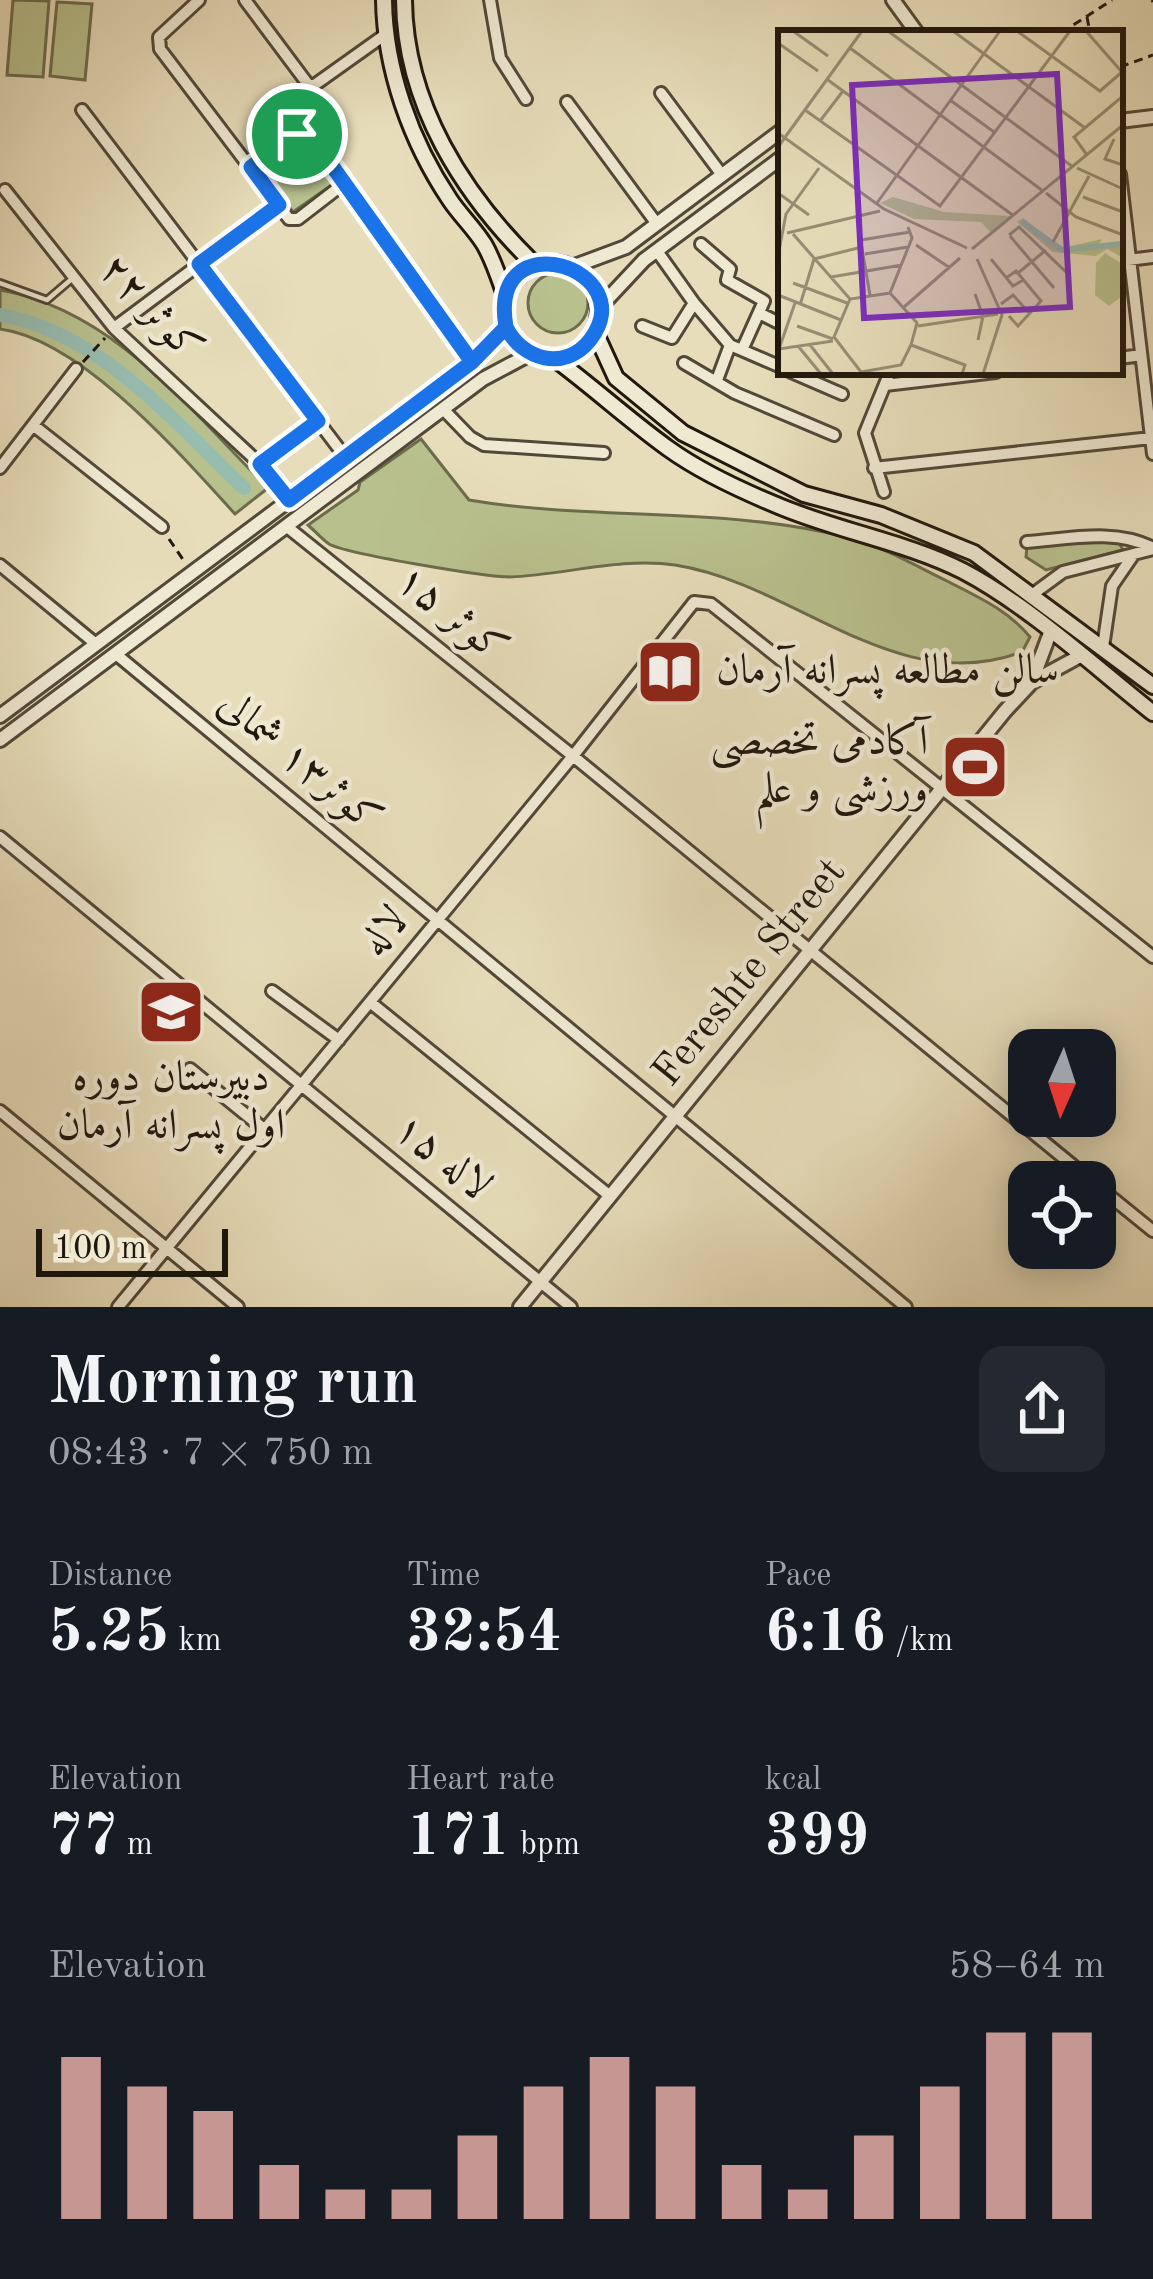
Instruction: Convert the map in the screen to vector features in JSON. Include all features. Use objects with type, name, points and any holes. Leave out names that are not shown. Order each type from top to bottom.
[{"type":"main road","points":[[384,0],[386,34],[406,113],[450,200],[486,246],[506,295],[506,327],[519,347],[555,359],[670,450],[702,469],[777,505],[874,536],[963,572],[1153,712]]},
{"type":"main road","points":[[404,0],[424,106],[444,148],[502,233],[535,265]]},
{"type":"main road","points":[[506,295],[513,280],[535,265],[560,263],[592,284],[600,307],[595,332],[578,351],[555,359]]},
{"type":"main road","points":[[595,332],[616,379],[682,433],[804,494],[881,515],[974,553],[1153,686]]},
{"type":"street","points":[[199,0],[159,37],[160,49],[289,219],[298,219],[346,182]]},
{"type":"street","points":[[245,0],[313,86],[386,34]]},
{"type":"street","points":[[490,0],[500,58],[526,99]]},
{"type":"street","points":[[893,0],[914,30]]},
{"type":"street","points":[[661,93],[722,175]]},
{"type":"street","points":[[567,102],[657,224]]},
{"type":"street","points":[[82,110],[346,458]]},
{"type":"street","points":[[1123,122],[1153,117]]},
{"type":"street","points":[[251,167],[304,133],[310,135],[426,293]]},
{"type":"street","points":[[572,267],[626,247],[778,133]]},
{"type":"street","points":[[600,307],[657,250],[778,160]]},
{"type":"street","name":"کوثر ۲۲","points":[[5,190],[114,328],[260,464]]},
{"type":"street","points":[[114,328],[279,205]]},
{"type":"street","points":[[1123,226],[1149,395],[1153,454]]},
{"type":"street","points":[[701,244],[730,268],[727,280],[764,301],[717,380]]},
{"type":"street","points":[[657,250],[694,303],[736,348],[778,367]]},
{"type":"street","points":[[1125,260],[1153,257]]},
{"type":"street","points":[[642,326],[672,338],[694,303]]},
{"type":"street","points":[[759,313],[778,322]]},
{"type":"street","points":[[0,716],[472,362],[506,327]]},
{"type":"street","points":[[0,740],[483,379],[530,354]]},
{"type":"street","points":[[1123,358],[1141,355]]},
{"type":"street","points":[[684,363],[736,393],[834,435]]},
{"type":"street","points":[[0,468],[76,369]]},
{"type":"street","points":[[798,375],[842,394]]},
{"type":"street","points":[[884,492],[865,433],[889,375]]},
{"type":"street","points":[[885,385],[970,375]]},
{"type":"street","points":[[443,409],[484,445],[604,453]]},
{"type":"street","points":[[260,464],[318,421]]},
{"type":"street","points":[[33,424],[162,527]]},
{"type":"street","points":[[874,469],[1151,438]]},
{"type":"street","name":"کوثر ۱۵","points":[[286,526],[1067,1161]]},
{"type":"street","points":[[1027,542],[1100,536],[1138,540],[1153,549]]},
{"type":"street","points":[[1033,594],[1064,572],[1153,549]]},
{"type":"street","points":[[1103,647],[1112,586],[1136,552]]},
{"type":"street","points":[[0,565],[97,644]]},
{"type":"street","name":"لاله","points":[[118,1307],[574,756],[694,602],[702,600],[944,787]]},
{"type":"street","name":"Fereshte Street","points":[[520,1307],[1032,682],[1050,633]]},
{"type":"street","name":"کوثر۱۳ شمالی","points":[[117,655],[906,1307]]},
{"type":"street","name":"Fereshte Street","points":[[1032,682],[1080,656]]},
{"type":"street","points":[[944,787],[1153,957]]},
{"type":"street","name":"لاله ۱۵","points":[[0,837],[572,1307]]},
{"type":"street","points":[[272,991],[339,1040]]},
{"type":"street","points":[[370,1002],[610,1196]]},
{"type":"street","points":[[190,1069],[265,1130]]},
{"type":"street","points":[[0,1112],[238,1307]]},
{"type":"street","name":"کوثر ۱۵","points":[[1116,1201],[1153,1231]]},
{"type":"lane","points":[[0,283],[47,300],[74,278]]},
{"type":"path","points":[[1065,30],[1112,0]]},
{"type":"path","points":[[1087,15],[1090,30]]},
{"type":"path","points":[[1123,66],[1153,55]]},
{"type":"path","points":[[426,293],[472,362]]},
{"type":"path","points":[[76,369],[114,328]]},
{"type":"path","points":[[260,464],[289,500]]},
{"type":"path","points":[[162,527],[192,573]]},
{"type":"green space","points":[[13,0],[49,1],[43,77],[7,75]]},
{"type":"green space","points":[[57,2],[92,4],[85,80],[50,76]]},
{"type":"green space","points":[[304,137],[336,182],[293,212],[261,167]]},
{"type":"green space","points":[[558,273],[579,282],[588,303],[579,324],[558,333],[537,324],[528,303],[537,282]]},
{"type":"green space","points":[[0,290],[79,318],[114,341],[179,396],[268,488],[235,514],[158,432],[96,377],[64,354],[0,329]]},
{"type":"green space","points":[[421,439],[469,500],[753,521],[846,537],[898,556],[981,599],[1030,637],[1022,652],[976,663],[932,661],[889,650],[719,576],[675,565],[634,563],[496,576],[341,548],[308,525]]},
{"type":"green space","points":[[1118,541],[1123,550],[1046,570],[1026,557],[1027,546]]},
{"type":"waterway","points":[[0,315],[37,325],[103,360],[244,488]]},
{"type":"place","name":"سالن مطالعه پسرانه آرمان","points":[[670,672]]},
{"type":"place","name":"آکادمی تخصصی ورزشی و علم","points":[[975,767]]},
{"type":"place","name":"دبیرستان دوره اول پسرانه آرمان","points":[[171,1012]]},
{"type":"route","points":[[297,134],[251,167],[279,205],[199,264],[318,421],[260,464],[289,500],[472,362],[506,327],[519,347],[555,359],[588,342],[600,307],[583,274],[560,263],[535,265],[513,280],[503,310],[506,327],[472,362],[310,135],[297,134]]}]
